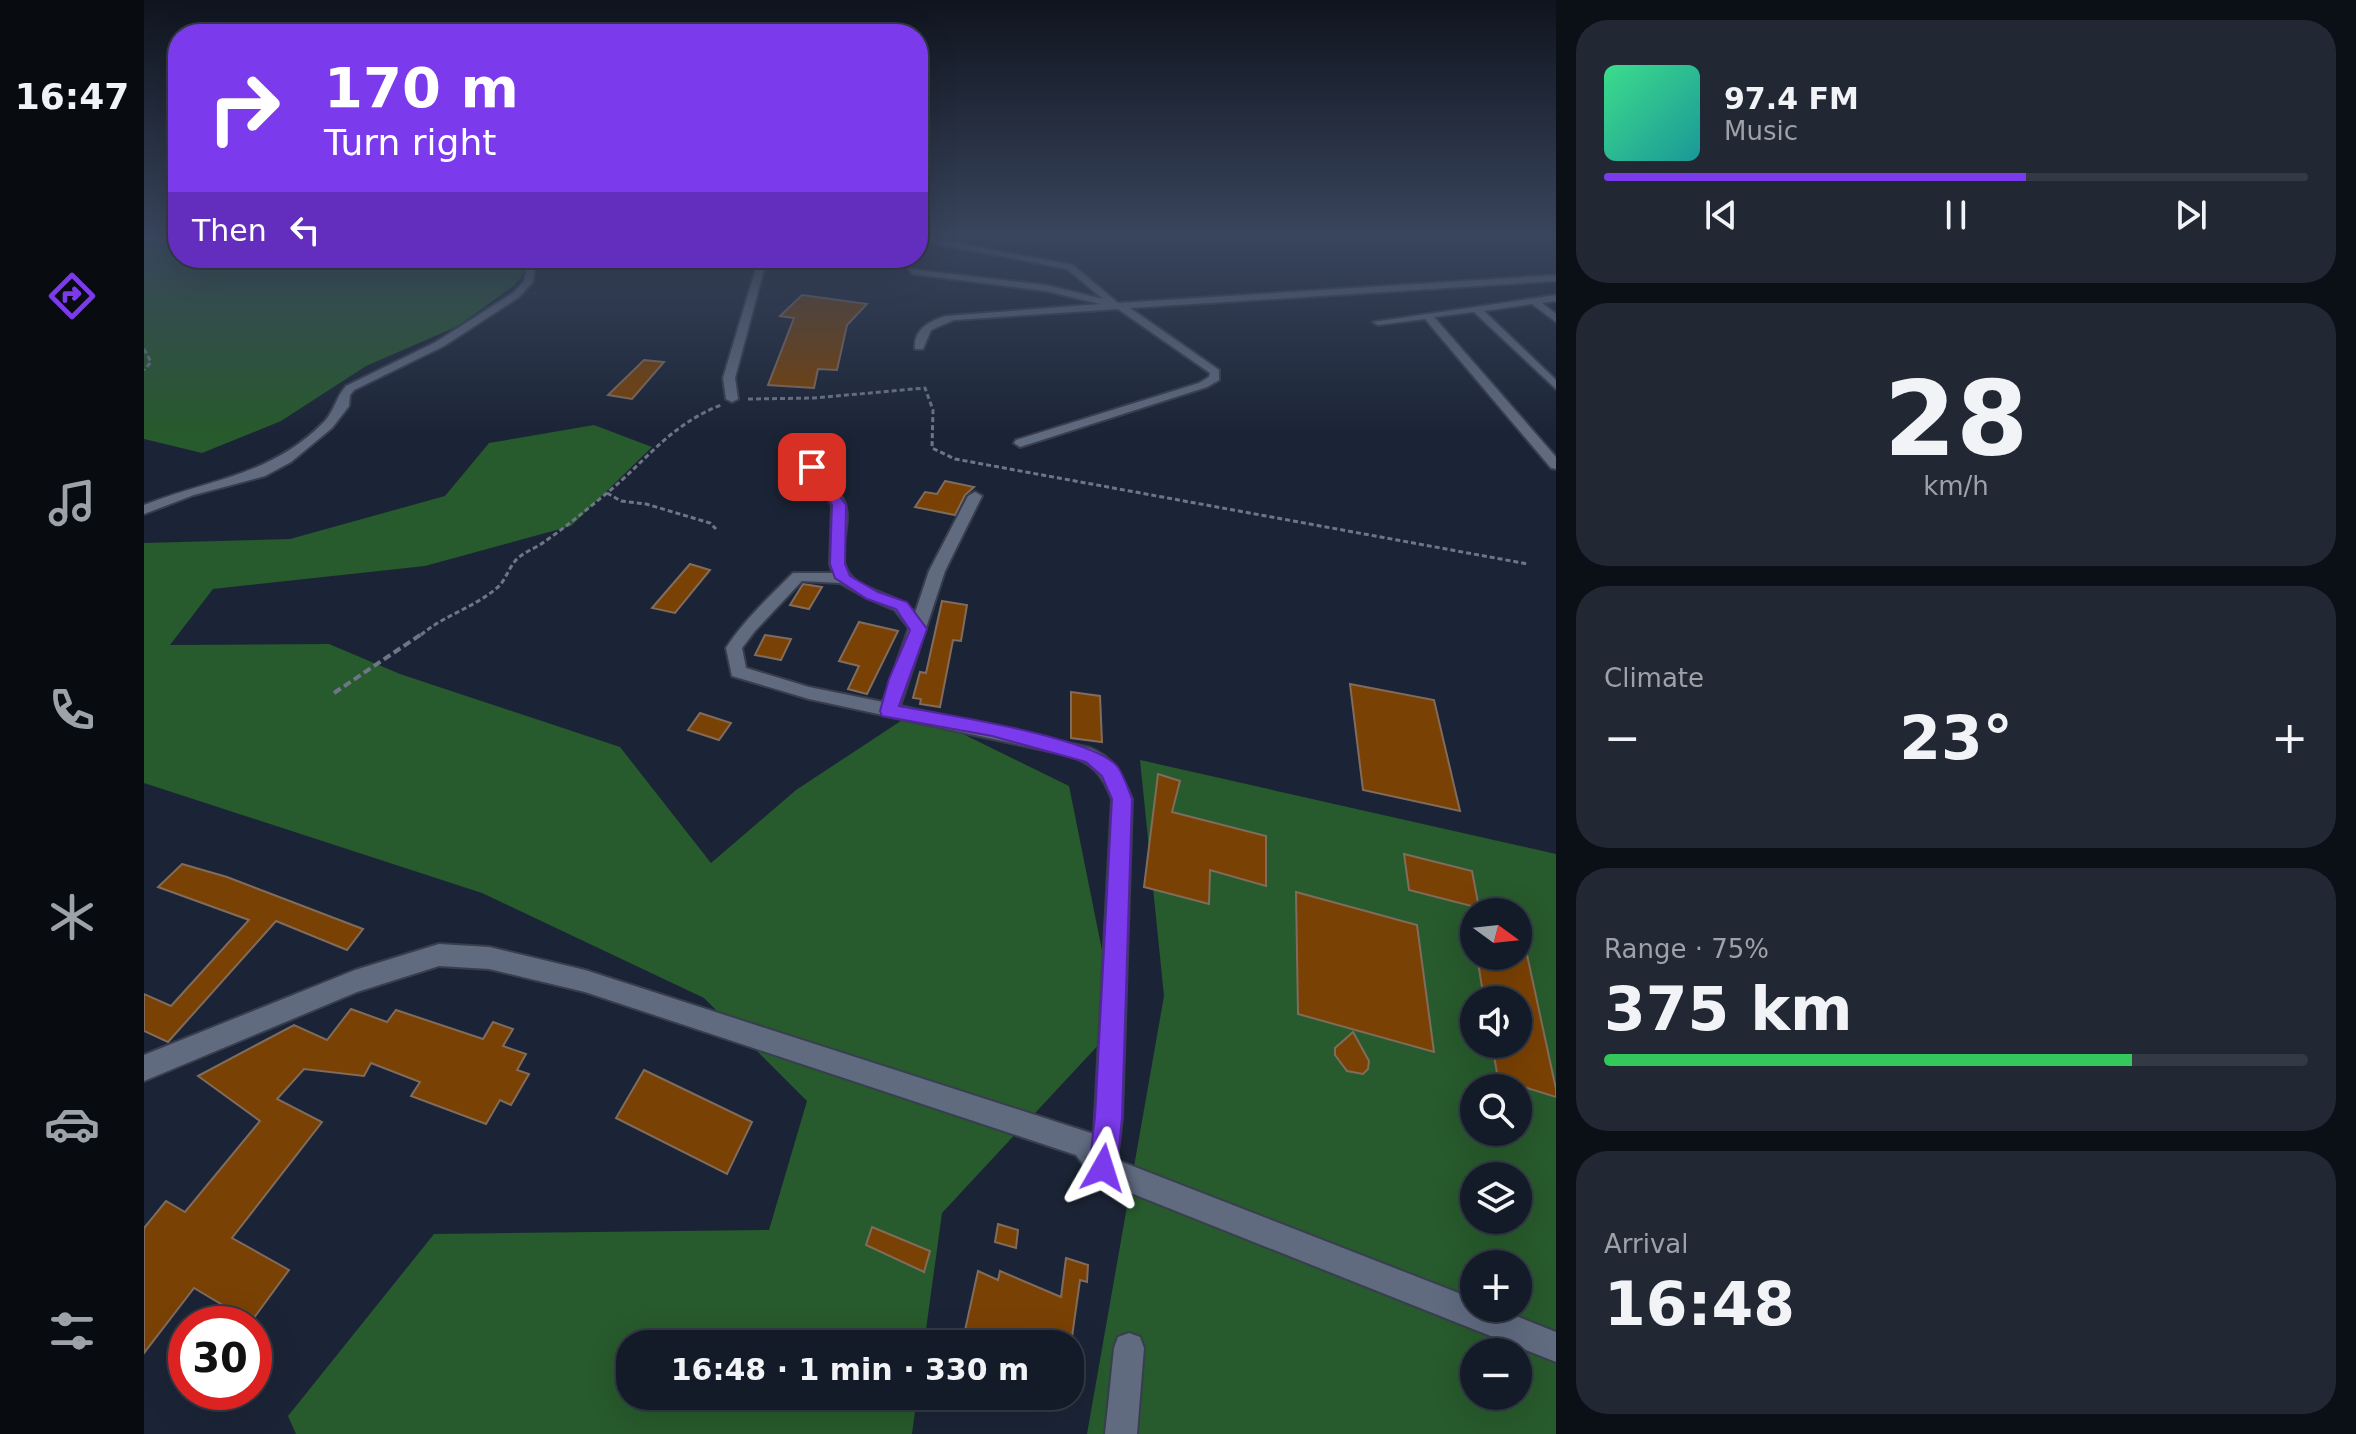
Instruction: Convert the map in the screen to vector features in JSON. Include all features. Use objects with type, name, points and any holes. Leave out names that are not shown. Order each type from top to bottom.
[{"type":"street","points":[[144,510],[189,492],[260,473],[287,459],[328,425],[343,406],[344,395],[350,388],[440,344],[505,302]]},
{"type":"street","points":[[732,399],[729,378],[751,302]]},
{"type":"street","points":[[1102,302],[1122,307]]},
{"type":"street","points":[[1020,443],[1203,385],[1215,378],[1215,372],[1206,364],[1115,302]]},
{"type":"street","points":[[919,347],[919,337],[925,329],[945,319],[961,316],[1198,302]]},
{"type":"street","points":[[1378,322],[1527,302]]},
{"type":"street","points":[[1535,302],[1556,319]]},
{"type":"street","points":[[1477,309],[1556,386]]},
{"type":"street","points":[[1428,316],[1556,465]]},
{"type":"street","points":[[812,467],[839,505],[837,564],[843,578]]},
{"type":"street","points":[[889,711],[937,571],[975,496]]},
{"type":"street","points":[[919,629],[901,606],[872,595],[843,578],[798,576],[749,627],[734,648],[738,672],[778,686],[992,730],[1049,745],[1092,757],[1110,771],[1122,799],[1109,1117],[1103,1168]]},
{"type":"street","points":[[144,1068],[355,981],[439,955],[489,958],[585,981],[1085,1144],[1103,1168],[1556,1347]]},
{"type":"street","points":[[1121,1434],[1129,1348]]},
{"type":"path","points":[[144,349],[151,362],[144,370]]},
{"type":"path","points":[[334,693],[414,641],[437,621],[466,610],[501,585],[507,571],[520,556],[541,545],[607,493],[678,426],[732,399],[814,398],[925,388],[933,410],[932,448],[955,459],[1528,564]]},
{"type":"path","points":[[607,493],[621,501],[646,504],[710,523],[716,529]]},
{"type":"green space","points":[[144,302],[491,302],[458,326],[366,366],[281,421],[202,453],[144,439]]},
{"type":"green space","points":[[594,425],[652,447],[571,526],[425,566],[213,589],[170,645],[329,644],[400,674],[620,747],[711,863],[796,790],[916,711],[1069,786],[1117,1025],[942,1213],[926,1330],[616,1330],[616,1410],[915,1410],[912,1434],[296,1434],[288,1416],[434,1234],[769,1230],[807,1101],[704,998],[482,893],[144,783],[144,543],[290,539],[445,496],[489,443]]},
{"type":"green space","points":[[1140,760],[1556,854],[1556,1434],[1087,1434],[1164,996]]},
{"type":"building","points":[[795,302],[867,304],[847,325],[837,370],[818,369],[814,388],[768,385],[794,318],[780,316]]},
{"type":"building","points":[[644,360],[664,362],[632,399],[608,395]]},
{"type":"building","points":[[945,481],[974,487],[965,495],[955,515],[915,507],[925,492],[937,494]]},
{"type":"building","points":[[690,564],[710,570],[675,613],[652,608]]},
{"type":"building","points":[[803,584],[822,587],[809,609],[790,605]]},
{"type":"building","points":[[942,601],[967,605],[961,641],[953,640],[940,707],[920,704],[921,699],[913,698],[920,672],[926,673]]},
{"type":"building","points":[[859,622],[898,631],[867,694],[848,689],[859,666],[839,661]]},
{"type":"building","points":[[765,635],[791,639],[781,660],[755,655]]},
{"type":"building","points":[[1350,684],[1434,700],[1460,811],[1363,790]]},
{"type":"building","points":[[1071,692],[1100,696],[1102,742],[1071,738]]},
{"type":"building","points":[[700,713],[731,723],[719,740],[688,730]]},
{"type":"building","points":[[1158,774],[1180,781],[1172,812],[1266,836],[1266,886],[1210,870],[1209,904],[1144,887]]},
{"type":"building","points":[[1404,854],[1472,871],[1477,898],[1460,898],[1460,903],[1409,890]]},
{"type":"building","points":[[182,864],[227,877],[363,929],[347,950],[276,921],[168,1042],[144,1031],[144,994],[171,1006],[249,920],[158,887]]},
{"type":"building","points":[[1296,892],[1417,925],[1434,1052],[1298,1014]]},
{"type":"building","points":[[1479,970],[1530,970],[1556,1097],[1532,1090],[1532,1074],[1497,1074],[1494,1058],[1532,1058],[1532,986],[1482,986]]},
{"type":"building","points":[[351,1009],[387,1022],[396,1010],[483,1039],[493,1022],[513,1029],[503,1046],[526,1054],[517,1070],[529,1074],[511,1105],[500,1100],[486,1124],[411,1096],[420,1082],[371,1063],[364,1076],[304,1069],[277,1099],[322,1122],[232,1238],[289,1270],[263,1306],[224,1306],[194,1288],[180,1306],[168,1306],[168,1322],[144,1353],[144,1228],[166,1201],[185,1212],[260,1121],[198,1076],[294,1025],[327,1040]]},
{"type":"building","points":[[1353,1032],[1369,1061],[1368,1069],[1363,1074],[1347,1071],[1335,1055],[1335,1048]]},
{"type":"building","points":[[644,1070],[752,1122],[727,1174],[616,1118]]},
{"type":"building","points":[[998,1224],[1018,1230],[1016,1248],[995,1242]]},
{"type":"building","points":[[872,1227],[930,1251],[924,1272],[866,1245]]},
{"type":"building","points":[[1066,1258],[1088,1265],[1087,1282],[1080,1280],[1073,1330],[965,1330],[978,1271],[998,1280],[1000,1271],[1061,1297]]},
{"type":"route","points":[[812,467],[839,505],[837,564],[843,578],[872,595],[901,606],[919,629],[898,679],[889,711],[992,730],[1092,757],[1110,771],[1122,799],[1109,1117],[1103,1168]]}]
